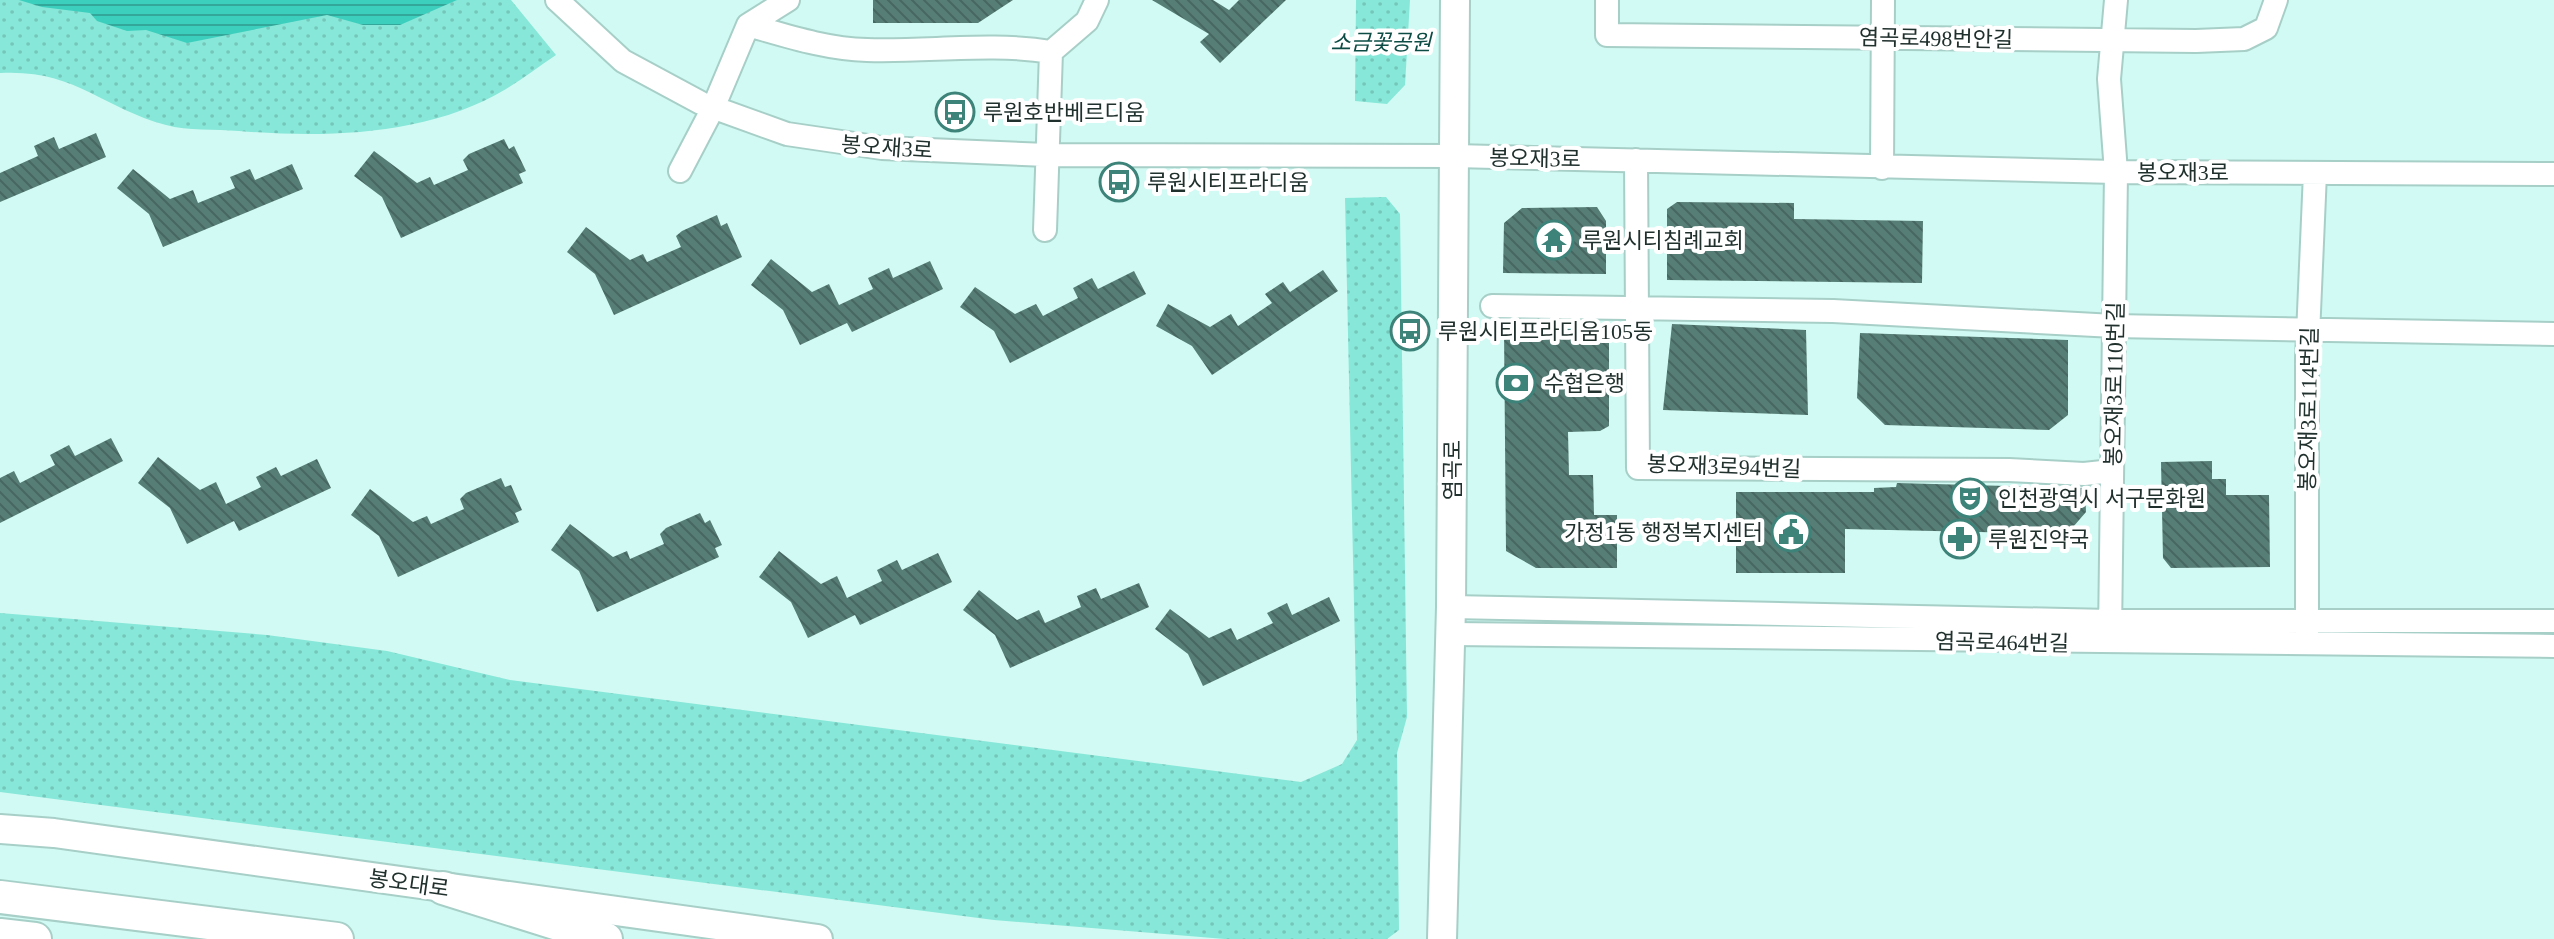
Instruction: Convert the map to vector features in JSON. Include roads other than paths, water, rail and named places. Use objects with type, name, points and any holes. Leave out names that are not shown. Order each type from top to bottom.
[{"type":"highway","points":[[443,888],[606,939]]},
{"type":"highway","points":[[0,897],[337,939]]},
{"type":"highway","points":[[0,935],[35,939]]},
{"type":"main road","name":"염곡로","points":[[1442,939],[1451,620],[1455,0]]},
{"type":"main road","name":"봉오대로","points":[[0,829],[818,939]]},
{"type":"street","name":"봉오재3로","points":[[557,0],[623,61],[713,108],[787,134],[829,142],[1047,155],[1454,156],[2116,172],[2554,174]]},
{"type":"street","points":[[680,171],[713,108],[748,25],[788,0]]},
{"type":"street","points":[[1045,230],[1051,52],[1087,21],[1097,0]]},
{"type":"street","name":"염곡로498번안길","points":[[1607,0],[1607,35],[2111,40],[2244,39],[2266,28],[2276,0]]},
{"type":"street","points":[[1882,168],[1883,0]]},
{"type":"street","name":"봉오재3로110번길","points":[[2110,632],[2116,172],[2109,79],[2116,0]]},
{"type":"street","points":[[748,25],[817,45],[866,50],[1024,47],[1051,52]]},
{"type":"street","name":"봉오재3로94번길","points":[[1636,160],[1638,468],[2009,470],[2084,474],[2112,471]]},
{"type":"street","name":"봉오재3로114번길","points":[[2308,645],[2308,327],[2315,173]]},
{"type":"street","points":[[1492,306],[1833,311],[2114,326],[2308,327],[2554,334]]},
{"type":"street","points":[[1501,608],[1490,621],[1503,635]]},
{"type":"street","name":"염곡로464번길","points":[[1451,620],[1501,608],[2110,632],[2308,645],[2554,646]]},
{"type":"street","name":"염곡로464번길","points":[[1451,620],[1503,635],[2110,632],[2306,621],[2554,621]]},
{"type":"place","name":"루원호반베르디움","points":[[955,112]]},
{"type":"place","name":"루원시티프라디움","points":[[1119,182]]},
{"type":"place","name":"루원시티침례교회","points":[[1554,240]]},
{"type":"place","name":"루원시티프라디움105동","points":[[1410,331]]},
{"type":"place","name":"수협은행","points":[[1516,383]]},
{"type":"place","name":"인천광역시 서구문화원","points":[[1970,498]]},
{"type":"place","name":"가정1동 행정복지센터","points":[[1791,532]]},
{"type":"place","name":"루원진약국","points":[[1960,539]]},
{"type":"park label","name":"소금꽃공원","points":[[1381,42]]}]
